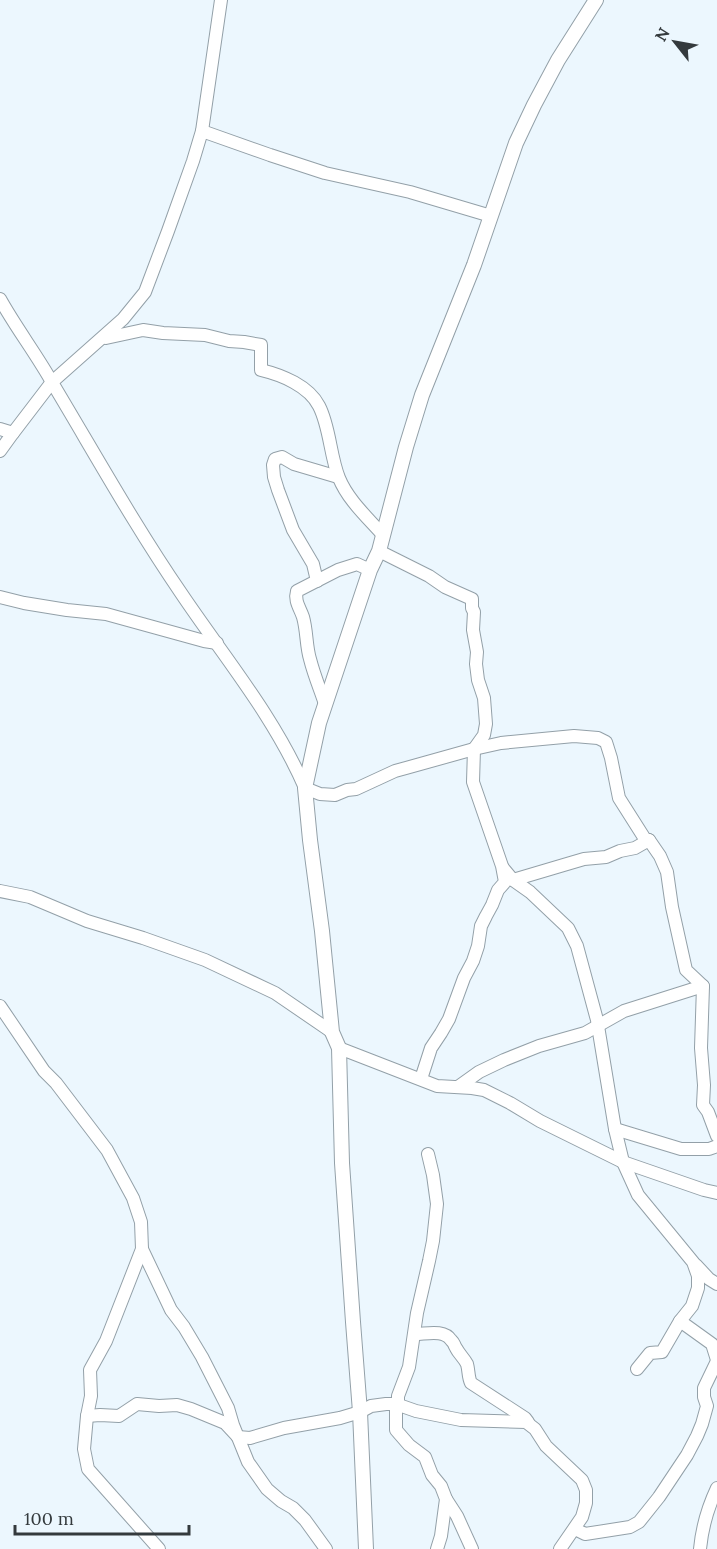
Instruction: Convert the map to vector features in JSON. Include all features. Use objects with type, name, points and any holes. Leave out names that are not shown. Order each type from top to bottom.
[{"type":"street","points":[[0,451],[52,382],[123,319],[145,292],[202,131],[221,0]]},
{"type":"street","points":[[366,1549],[360,1412],[342,1163],[339,1048],[332,1032],[305,788],[310,758],[325,704],[370,570],[379,551],[405,447],[422,395],[474,265],[516,143],[558,60],[596,0]]},
{"type":"street","points":[[202,131],[325,173],[410,192],[491,216]]},
{"type":"street","points":[[0,300],[162,566],[282,739],[305,788],[320,794],[335,795],[356,789],[395,771],[501,743],[574,736],[598,738],[606,742],[619,798],[645,839],[649,840],[660,856],[667,872],[686,970],[703,986],[700,1048],[704,1085],[703,1105],[717,1136]]},
{"type":"street","points":[[102,339],[143,330],[205,335],[261,345],[261,370],[289,379],[305,390],[318,404],[338,477],[362,512],[382,534]]},
{"type":"street","points":[[0,429],[13,433]]},
{"type":"street","points":[[317,581],[313,564],[293,530],[274,477],[273,465],[275,459],[282,457],[294,464],[338,477]]},
{"type":"street","points":[[379,551],[429,576],[445,587],[472,598],[476,664],[484,698],[486,724],[484,735],[474,749],[473,782],[502,866],[505,882],[498,890],[486,916],[473,961],[464,978],[449,1019],[431,1047],[421,1079]]},
{"type":"street","points":[[325,704],[310,660],[305,627],[297,605],[297,591],[338,570],[357,564],[370,570]]},
{"type":"street","points":[[0,597],[67,610],[106,614],[204,642],[217,643]]},
{"type":"street","points":[[513,880],[584,859],[635,848],[649,840]]},
{"type":"street","points":[[502,866],[513,880],[530,892],[568,928],[577,946],[593,1000],[622,1162],[638,1195],[693,1262],[717,1284]]},
{"type":"street","points":[[0,891],[30,897],[87,921],[206,960],[274,993],[332,1032]]},
{"type":"street","points":[[458,1087],[487,1068],[539,1046],[585,1033],[624,1011],[703,986]]},
{"type":"street","points":[[0,1006],[44,1071],[56,1083],[107,1150],[133,1198],[141,1222],[142,1249],[171,1310],[184,1327],[223,1397],[248,1462],[267,1489],[305,1520],[326,1549]]},
{"type":"street","points":[[339,1048],[437,1086],[484,1090],[622,1162],[717,1193]]},
{"type":"street","points":[[615,1129],[681,1149],[709,1149],[717,1146]]},
{"type":"street","points":[[428,1154],[437,1204],[429,1261],[420,1295],[410,1367],[396,1404],[396,1430],[409,1445],[425,1457],[432,1475],[441,1486],[472,1549]]},
{"type":"street","points":[[142,1249],[106,1341],[90,1370],[91,1396],[84,1449],[88,1469],[159,1549]]},
{"type":"street","points":[[637,1369],[650,1353],[662,1352],[692,1306],[698,1288],[698,1276],[693,1262]]},
{"type":"street","points":[[575,1529],[585,1534],[630,1527],[639,1522],[687,1455],[712,1409],[704,1397],[704,1388],[717,1361],[712,1344],[680,1322]]},
{"type":"street","points":[[415,1334],[431,1333],[451,1339],[467,1364],[471,1383],[525,1418],[536,1429],[546,1446],[582,1480],[586,1490],[586,1503],[582,1517],[560,1549]]},
{"type":"street","points":[[87,1416],[118,1416],[137,1404],[177,1405],[225,1423],[238,1437],[250,1438],[284,1428],[340,1418],[371,1406],[396,1404],[416,1411],[462,1420],[520,1421],[531,1425]]},
{"type":"street","points":[[700,1549],[706,1515],[717,1488]]},
{"type":"street","points":[[437,1549],[446,1499]]}]
